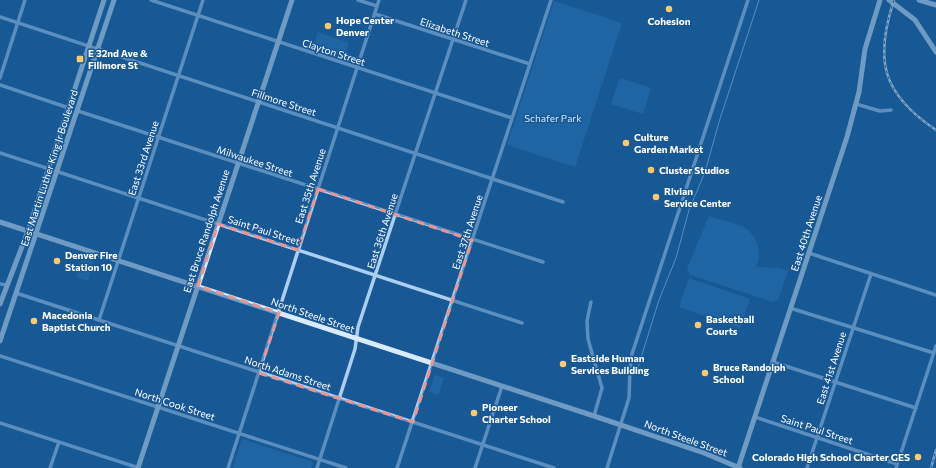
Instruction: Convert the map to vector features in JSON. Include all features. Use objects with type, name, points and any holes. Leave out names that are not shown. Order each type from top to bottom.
[{"type":"street","points":[[0,78],[25,0]]},
{"type":"street","name":"East Martin Luther King Jr Boulevard","points":[[0,304],[3,284],[28,231],[104,0]]},
{"type":"street","name":"East Martin Luther King Jr Boulevard","points":[[0,341],[58,172],[114,0]]},
{"type":"street","name":"Clayton Street","points":[[151,0],[512,118]]},
{"type":"street","name":"East 33rd Avenue","points":[[99,320],[203,0]]},
{"type":"street","name":"East Bruce Randolph Avenue","points":[[139,468],[292,0]]},
{"type":"street","points":[[358,0],[377,6]]},
{"type":"street","name":"East 35th Avenue","points":[[228,468],[277,319],[277,312],[380,0]]},
{"type":"street","name":"East 36th Avenue","points":[[317,468],[355,349],[356,339],[395,214],[466,0]]},
{"type":"street","name":"East 37th Avenue","points":[[397,468],[551,0]]},
{"type":"street","points":[[607,468],[623,426],[630,393],[632,354],[748,0]]},
{"type":"street","name":"East 40th Avenue","points":[[739,468],[847,137],[856,104],[865,48],[880,0]]},
{"type":"street","points":[[889,0],[915,20],[936,52]]},
{"type":"street","points":[[919,0],[936,5]]},
{"type":"street","name":"Elizabeth Street","points":[[375,14],[530,64]]},
{"type":"street","name":"Fillmore Street","points":[[0,17],[563,202]]},
{"type":"street","points":[[0,85],[69,108]]},
{"type":"street","points":[[856,104],[880,111],[891,110]]},
{"type":"street","name":"Milwaukee Street","points":[[78,111],[543,262]]},
{"type":"street","name":"Saint Paul Street","points":[[0,153],[522,323]]},
{"type":"street","name":"North Steele Street","points":[[0,222],[594,416],[704,453],[739,468]]},
{"type":"street","points":[[808,253],[936,295]]},
{"type":"street","name":"East 41st Avenue","points":[[807,468],[871,274]]},
{"type":"street","name":"North Adams Street","points":[[16,293],[554,468]]},
{"type":"street","points":[[591,302],[587,318],[588,336],[602,388],[594,416]]},
{"type":"street","points":[[790,308],[934,353]]},
{"type":"street","points":[[897,466],[936,346]]},
{"type":"street","name":"North Cook Street","points":[[0,356],[346,468]]},
{"type":"street","points":[[773,362],[916,408]]},
{"type":"street","points":[[475,468],[502,386]]},
{"type":"street","name":"Saint Paul Street","points":[[755,417],[817,437],[897,466]]},
{"type":"street","points":[[0,423],[139,468]]},
{"type":"street","points":[[50,468],[59,442]]},
{"type":"highlighted area","points":[[318,189],[472,240],[413,422],[259,373],[279,313],[198,286],[218,224],[298,250]]},
{"type":"green space","name":"Schafer Park","points":[[554,1],[622,23],[575,167],[507,145]]},
{"type":"green space","points":[[318,32],[349,43],[345,54],[314,44]]},
{"type":"green space","points":[[620,78],[651,88],[643,114],[611,104]]},
{"type":"green space","points":[[709,216],[737,224],[749,231],[756,240],[759,251],[756,267],[779,268],[788,271],[778,300],[773,302],[690,275],[687,269]]},
{"type":"green space","points":[[82,257],[94,261],[88,281],[76,277]]},
{"type":"green space","points":[[689,278],[750,299],[740,328],[679,307]]},
{"type":"green space","points":[[435,375],[444,378],[438,395],[429,392]]},
{"type":"green space","points":[[242,439],[313,462],[311,468],[233,468]]},
{"type":"waterway","points":[[636,374],[659,300],[676,258],[689,210],[705,172],[719,122],[759,0]]},
{"type":"railway","points":[[894,0],[888,21],[885,41],[884,58],[887,74],[894,89],[904,103],[918,117],[936,130]]},
{"type":"railway","points":[[931,468],[936,450]]},
{"type":"place","name":"Cohesion","points":[[669,9]]},
{"type":"place","name":"Hope Center Denver","points":[[328,26]]},
{"type":"place","name":"E 32nd Ave & Fillmore St","points":[[80,59]]},
{"type":"place","name":"Culture Garden Market","points":[[626,143]]},
{"type":"place","name":"Cluster Studios","points":[[651,170]]},
{"type":"place","name":"Rivian Service Center","points":[[656,197]]},
{"type":"place","name":"Denver Fire Station 10","points":[[57,261]]},
{"type":"place","name":"Macedonia Baptist Church","points":[[34,321]]},
{"type":"place","name":"Basketball Courts","points":[[698,325]]},
{"type":"place","name":"Eastside Human Services Building","points":[[563,364]]},
{"type":"place","name":"Bruce Randolph School","points":[[705,373]]},
{"type":"place","name":"Pioneer Charter School","points":[[474,413]]},
{"type":"place","name":"Colorado High School Charter GES","points":[[918,457]]}]
